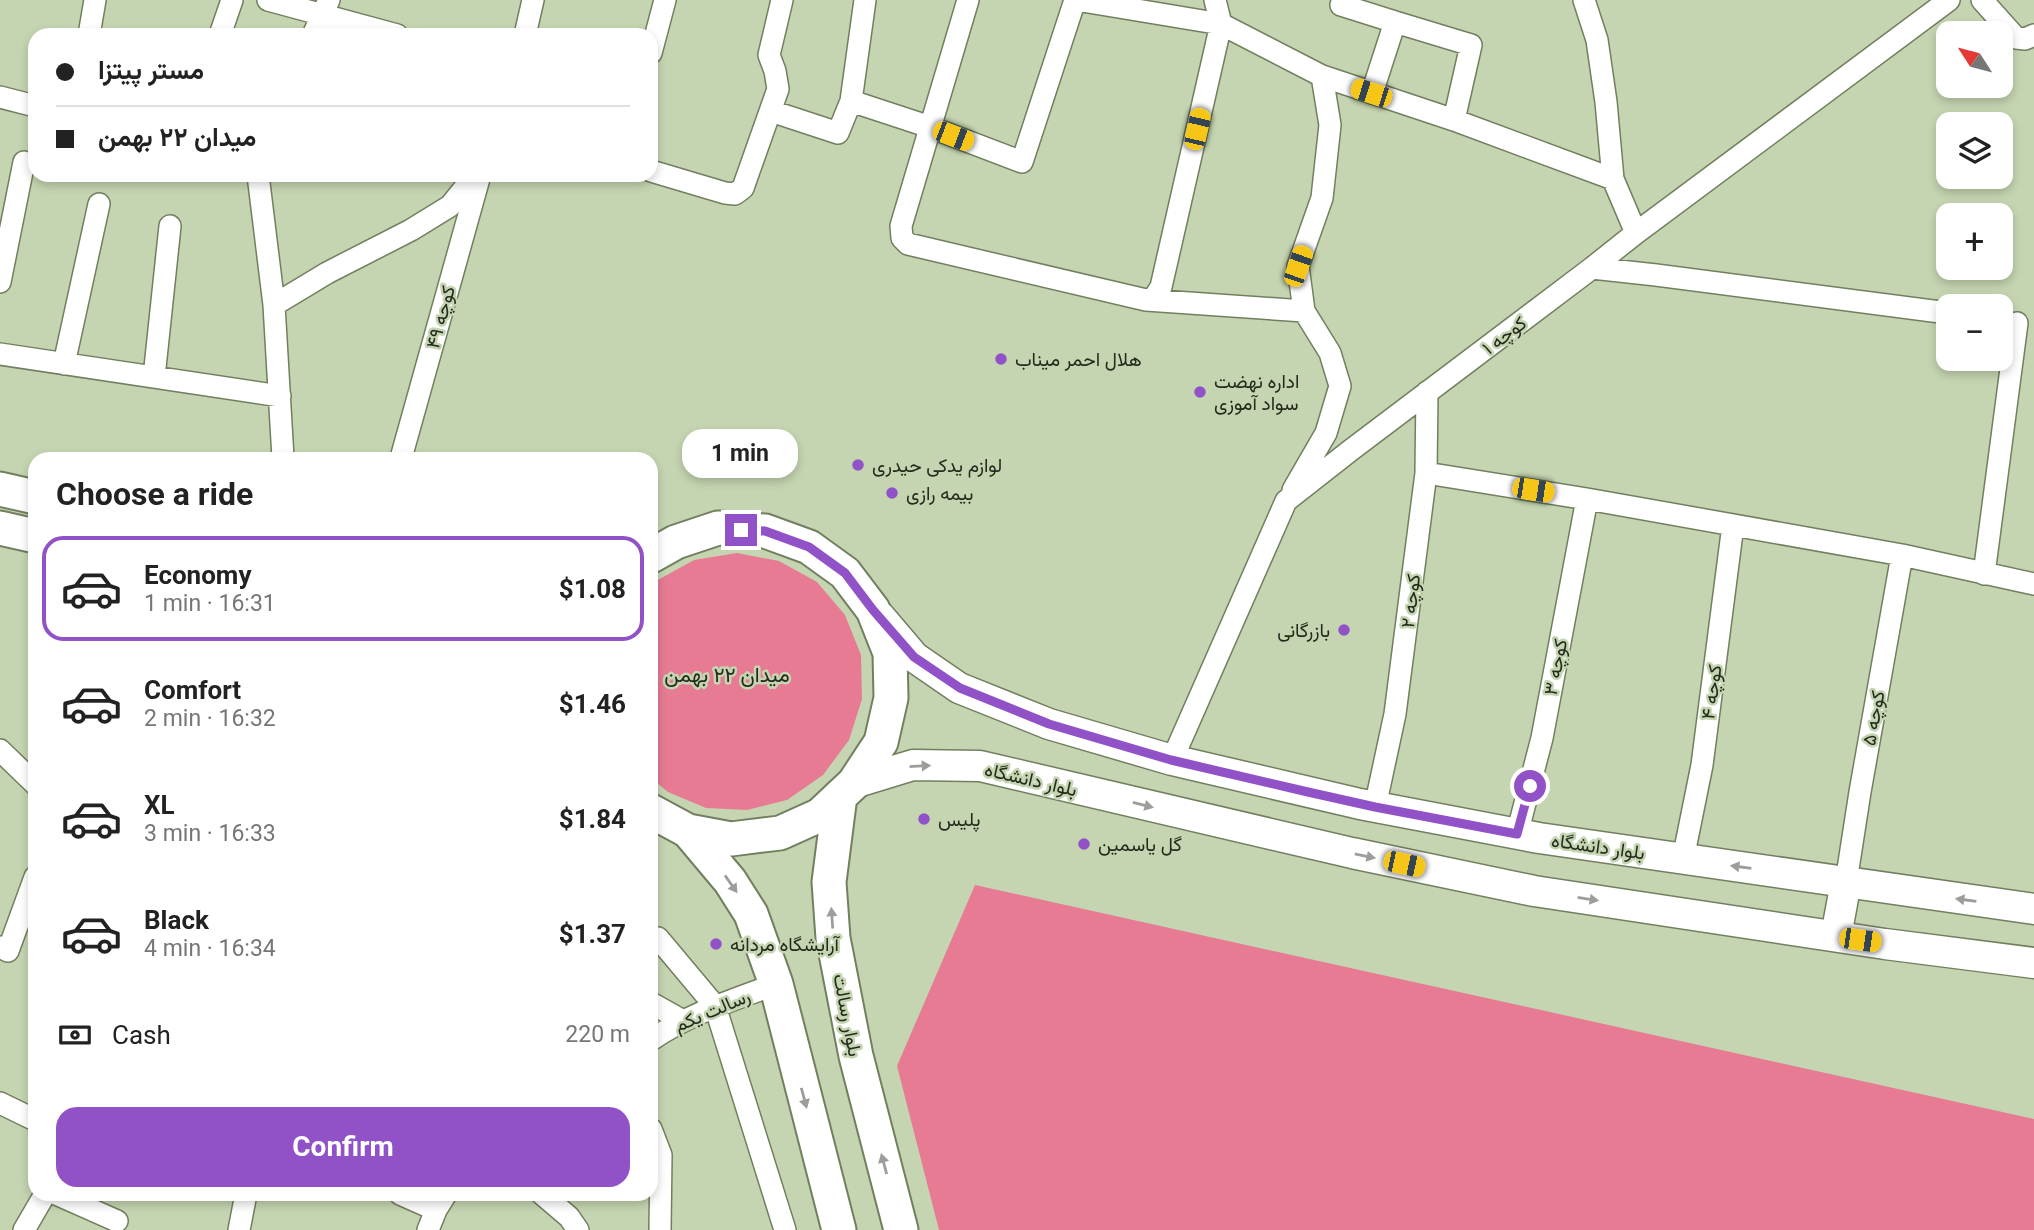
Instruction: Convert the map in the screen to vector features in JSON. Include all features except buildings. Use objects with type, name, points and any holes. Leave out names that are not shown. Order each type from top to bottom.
[{"type":"main road","points":[[0,489],[28,495]]},
{"type":"main road","points":[[0,528],[28,534]]},
{"type":"main road","points":[[658,552],[676,542],[718,528],[765,531],[809,547],[845,573],[873,610],[890,653],[891,698],[881,742],[847,789],[820,815],[780,833],[731,839],[688,831],[658,815]]},
{"type":"main road","name":"بلوار دانشگاه","points":[[873,610],[914,657],[960,688],[1049,724],[1171,760],[1375,807],[1517,834],[2034,909]]},
{"type":"main road","name":"بلوار دانشگاه","points":[[847,789],[913,765],[980,766],[1300,841],[1534,891],[2034,964]]},
{"type":"main road","name":"بلوار رسالت","points":[[847,789],[829,882],[833,938],[856,1056],[901,1230]]},
{"type":"main road","points":[[688,831],[730,881],[751,915],[776,984],[839,1230]]},
{"type":"main road","points":[[1836,936],[1846,882]]},
{"type":"street","points":[[90,28],[95,0]]},
{"type":"street","points":[[222,28],[232,0]]},
{"type":"street","points":[[268,0],[325,7],[379,28]]},
{"type":"street","points":[[527,28],[533,0]]},
{"type":"street","points":[[658,28],[665,0]]},
{"type":"street","points":[[658,173],[724,194],[735,194],[743,188],[778,89],[769,55],[782,0]]},
{"type":"street","points":[[771,111],[838,133],[851,101],[865,0]]},
{"type":"street","points":[[968,0],[901,226],[902,237],[908,244],[1146,300],[1304,310]]},
{"type":"street","points":[[851,101],[1022,162],[1075,0],[1221,24],[1322,76],[1454,120],[1613,179]]},
{"type":"street","points":[[1146,300],[1154,298],[1161,287],[1221,24],[1215,0]]},
{"type":"street","points":[[1343,0],[1341,5],[1471,45],[1454,120]]},
{"type":"street","points":[[1584,0],[1597,40],[1613,179],[1636,233]]},
{"type":"street","name":"کوچه ۱","points":[[1171,760],[1286,501],[1636,233],[1949,0]]},
{"type":"street","points":[[1982,0],[2016,38],[2025,39],[2034,35]]},
{"type":"street","points":[[316,28],[325,7]]},
{"type":"street","points":[[1371,93],[1395,22]]},
{"type":"street","points":[[1286,501],[1326,433],[1340,386],[1330,354],[1304,310],[1298,266],[1322,198],[1330,125],[1322,76]]},
{"type":"street","points":[[0,97],[28,104]]},
{"type":"street","points":[[0,282],[24,162]]},
{"type":"street","points":[[259,182],[274,304],[283,452]]},
{"type":"street","points":[[274,304],[450,206],[471,182]]},
{"type":"street","name":"کوچه ۴۹","points":[[403,452],[475,182]]},
{"type":"street","points":[[64,364],[99,204]]},
{"type":"street","points":[[154,377],[170,226]]},
{"type":"street","points":[[1592,268],[1936,311]]},
{"type":"street","points":[[1984,574],[2017,323]]},
{"type":"street","points":[[0,354],[279,396]]},
{"type":"street","name":"کوچه ۲","points":[[1375,807],[1395,713],[1426,473],[1427,392]]},
{"type":"street","points":[[1426,473],[1902,555],[2034,584]]},
{"type":"street","name":"کوچه ۳","points":[[1517,834],[1542,738],[1587,499]]},
{"type":"street","name":"کوچه ۴","points":[[1683,859],[1702,765],[1733,525]]},
{"type":"street","name":"کوچه ۵","points":[[1846,882],[1902,555]]},
{"type":"street","points":[[0,750],[28,777]]},
{"type":"street","points":[[3,954],[28,894]]},
{"type":"street","points":[[658,938],[715,1006],[785,1230]]},
{"type":"street","name":"رسالت یکم","points":[[658,1035],[671,1026],[715,1006],[776,984]]},
{"type":"street","points":[[658,1007],[683,1021]]},
{"type":"street","points":[[0,1103],[28,1117]]},
{"type":"street","points":[[658,1147],[661,1155],[660,1230]]},
{"type":"street","points":[[24,1230],[41,1201]]},
{"type":"street","points":[[72,1201],[117,1221]]},
{"type":"street","points":[[239,1230],[243,1201]]},
{"type":"street","points":[[415,1201],[437,1211]]},
{"type":"street","points":[[550,1201],[569,1217],[578,1230]]},
{"type":"shaded area","points":[[737,553],[779,561],[817,582],[845,615],[861,655],[862,699],[849,740],[823,775],[787,800],[747,810],[706,808],[668,792],[658,784],[658,580],[694,560]]},
{"type":"shaded area","points":[[975,885],[2034,1119],[2034,1230],[939,1230],[897,1066]]},
{"type":"place","name":"هلال احمر میناب","points":[[1001,359]]},
{"type":"place","name":"اداره نهضت سواد آموزی","points":[[1200,392]]},
{"type":"place","name":"لوازم یدکی حیدری","points":[[858,465]]},
{"type":"place","name":"بیمه رازی","points":[[892,493]]},
{"type":"place","name":"بازرگانی","points":[[1344,630]]},
{"type":"place","name":"پلیس","points":[[924,819]]},
{"type":"place","name":"گل یاسمین","points":[[1084,844]]},
{"type":"place","name":"آرایشگاه مردانه","points":[[716,944]]},
{"type":"district","name":"میدان ۲۲ بهمن","points":[[727,675]]},
{"type":"route","points":[[741,530],[765,531],[809,547],[845,573],[914,657],[960,688],[1049,724],[1171,760],[1375,807],[1517,834],[1530,786]]}]
